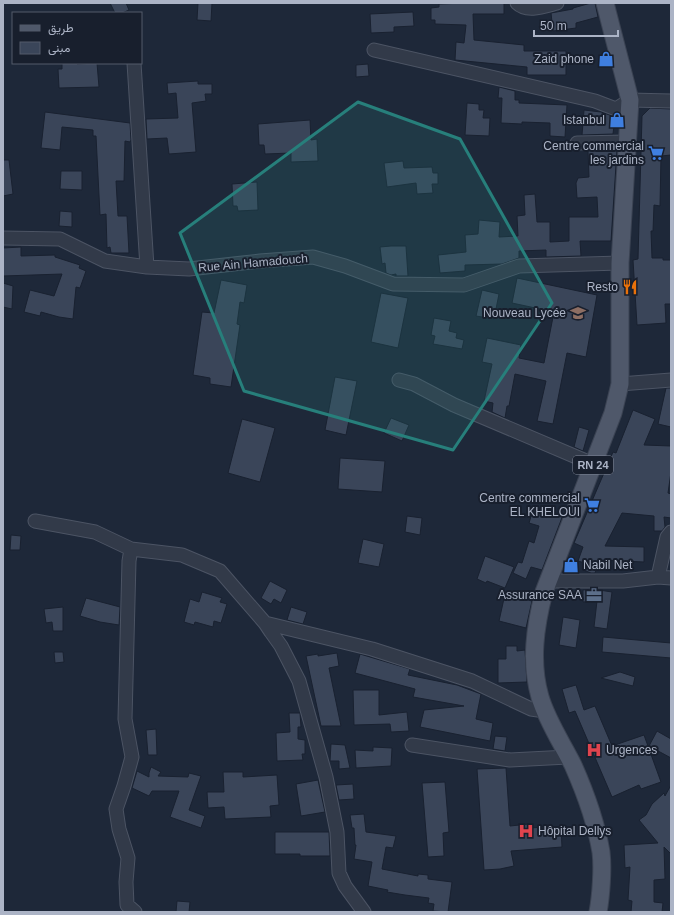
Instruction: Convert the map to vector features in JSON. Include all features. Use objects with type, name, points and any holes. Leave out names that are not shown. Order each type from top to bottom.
[{"type":"main road","name":"RN 24","points":[[598,912],[600,898],[601,852],[591,811],[568,757],[544,708],[540,695],[534,654],[538,616],[548,581],[614,413],[620,384],[620,263],[630,100],[606,3]]},
{"type":"street","points":[[517,3],[524,8],[530,9],[558,3]]},
{"type":"street","points":[[374,50],[595,101],[616,109],[630,100],[671,101]]},
{"type":"street","points":[[134,64],[147,267]]},
{"type":"street","points":[[577,143],[627,142]]},
{"type":"street","name":"Rue Ain Hamadouch","points":[[3,238],[60,239],[105,261],[147,267],[189,269],[313,257],[345,266],[392,284],[464,286],[519,266],[620,263]]},
{"type":"street","points":[[399,380],[414,384],[454,405],[593,464]]},
{"type":"street","points":[[620,384],[671,380]]},
{"type":"street","points":[[35,521],[95,532],[131,549],[182,555],[220,571],[266,623],[281,646],[299,681],[326,777],[337,832],[339,873],[345,886],[364,912]]},
{"type":"street","points":[[548,581],[623,581],[665,577],[667,537],[671,532]]},
{"type":"street","points":[[131,549],[129,560],[125,719],[132,757],[116,809],[119,829],[128,858],[126,882],[127,905],[135,912]]},
{"type":"street","points":[[266,623],[372,649],[472,680],[531,709],[538,710],[544,708]]},
{"type":"street","points":[[412,745],[510,760],[568,757]]},
{"type":"highlighted area","points":[[358,102],[460,139],[552,303],[453,450],[244,391],[180,233]]},
{"type":"building","points":[[110,3],[126,3],[129,10],[124,12],[114,12]]},
{"type":"building","points":[[198,3],[212,3],[211,21],[197,20]]},
{"type":"building","points":[[504,3],[504,14],[473,14],[474,40],[524,45],[524,51],[566,51],[566,75],[527,75],[527,67],[455,60],[456,42],[464,43],[466,25],[435,24],[435,20],[431,20],[431,8],[439,7],[439,4]]},
{"type":"building","points":[[595,3],[598,17],[576,23],[576,28],[553,31],[551,13],[573,9]]},
{"type":"building","points":[[413,12],[414,26],[394,27],[394,32],[371,33],[370,14]]},
{"type":"building","points":[[62,64],[97,64],[99,87],[59,88],[58,69],[62,69]]},
{"type":"building","points":[[368,64],[369,76],[356,77],[356,65]]},
{"type":"building","points":[[198,81],[198,84],[212,84],[212,94],[205,94],[206,101],[192,103],[196,152],[169,154],[167,138],[147,139],[146,119],[178,118],[176,93],[168,94],[167,83]]},
{"type":"building","points":[[499,87],[515,91],[515,100],[519,100],[519,103],[567,105],[565,137],[550,136],[550,123],[501,123],[502,98],[498,98]]},
{"type":"building","points":[[467,103],[479,104],[479,110],[484,110],[483,118],[490,118],[489,136],[465,135]]},
{"type":"building","points":[[650,108],[671,109],[671,155],[661,156],[660,206],[654,205],[653,231],[651,231],[652,258],[671,260],[671,304],[665,304],[666,323],[637,325],[633,260],[638,259],[642,116]]},
{"type":"building","points":[[584,110],[601,112],[615,117],[613,134],[582,135]]},
{"type":"building","points":[[45,112],[130,123],[131,140],[130,142],[125,141],[124,181],[116,181],[118,216],[127,216],[129,253],[111,253],[110,247],[107,248],[106,214],[100,215],[96,136],[93,136],[93,130],[62,127],[60,150],[41,148]]},
{"type":"building","points":[[310,120],[311,140],[317,139],[318,161],[291,162],[291,153],[265,154],[264,145],[259,145],[258,124]]},
{"type":"building","points":[[617,150],[611,241],[580,241],[581,256],[546,257],[546,250],[519,251],[519,258],[502,264],[465,265],[465,271],[440,273],[438,255],[466,252],[465,235],[478,234],[479,220],[500,222],[499,237],[518,236],[517,216],[525,215],[524,195],[535,194],[537,222],[550,222],[550,242],[569,241],[569,217],[598,217],[597,197],[577,198],[576,183],[578,178],[589,177],[588,151]]},
{"type":"building","points":[[3,160],[9,160],[13,194],[3,196]]},
{"type":"building","points":[[403,161],[404,168],[432,167],[433,173],[438,173],[438,184],[432,184],[433,193],[417,194],[416,183],[387,187],[384,163]]},
{"type":"building","points":[[61,171],[82,171],[82,190],[60,189]]},
{"type":"building","points":[[257,182],[258,210],[238,211],[237,206],[233,206],[232,184]]},
{"type":"building","points":[[60,211],[72,212],[72,227],[59,226]]},
{"type":"building","points":[[406,246],[408,276],[396,276],[396,274],[391,275],[386,273],[385,263],[382,264],[380,247]]},
{"type":"building","points":[[21,247],[21,256],[55,255],[55,257],[80,265],[79,268],[86,271],[80,288],[76,287],[73,319],[41,312],[40,316],[24,312],[30,290],[54,296],[62,274],[3,276],[3,248]]},
{"type":"building","points":[[517,278],[597,295],[586,357],[567,353],[553,424],[537,421],[546,381],[515,374],[509,406],[507,406],[505,418],[492,412],[493,403],[484,401],[492,364],[482,362],[487,338],[521,345],[519,358],[544,363],[554,312],[512,303]]},
{"type":"building","points":[[221,280],[247,285],[244,303],[240,302],[237,324],[240,325],[231,387],[210,384],[210,378],[193,375],[202,312],[214,313]]},
{"type":"building","points":[[3,283],[13,286],[12,309],[3,307]]},
{"type":"building","points":[[482,290],[499,294],[494,319],[476,316]]},
{"type":"building","points":[[381,293],[408,298],[398,348],[371,342]]},
{"type":"building","points":[[434,318],[451,321],[449,331],[457,333],[456,338],[464,340],[462,349],[433,344],[435,336],[431,335]]},
{"type":"building","points":[[335,377],[357,381],[346,435],[325,430]]},
{"type":"building","points":[[666,388],[671,388],[671,427],[658,424]]},
{"type":"building","points":[[633,410],[655,419],[644,445],[671,446],[671,472],[668,493],[671,494],[671,518],[664,517],[665,527],[662,531],[654,531],[654,516],[622,513],[605,546],[644,547],[644,562],[600,560],[595,573],[591,573],[583,570],[585,563],[578,561],[583,547],[574,543],[613,452],[616,453]]},
{"type":"building","points":[[391,418],[409,425],[402,441],[384,433]]},
{"type":"building","points":[[242,419],[275,428],[260,482],[228,473]]},
{"type":"building","points":[[579,427],[589,430],[583,451],[574,447]]},
{"type":"building","points":[[340,458],[385,461],[382,492],[338,489]]},
{"type":"building","points":[[534,507],[563,515],[542,570],[531,567],[526,579],[513,573],[518,562],[522,563],[529,541],[534,543],[539,526],[529,523]]},
{"type":"building","points":[[407,516],[422,518],[420,535],[405,532]]},
{"type":"building","points":[[11,535],[21,536],[20,550],[10,550]]},
{"type":"building","points":[[363,539],[384,544],[379,567],[358,563]]},
{"type":"building","points":[[485,556],[514,567],[505,588],[477,579]]},
{"type":"building","points":[[270,581],[287,590],[281,603],[274,599],[271,604],[261,598]]},
{"type":"building","points":[[593,589],[612,592],[607,629],[594,627],[597,601],[583,602],[583,590]]},
{"type":"building","points":[[202,592],[222,598],[220,602],[227,604],[221,623],[214,621],[213,627],[195,622],[194,625],[184,622],[190,599],[199,602]]},
{"type":"building","points":[[505,594],[532,601],[526,628],[499,621]]},
{"type":"building","points":[[86,598],[120,607],[119,625],[100,622],[80,616]]},
{"type":"building","points":[[63,607],[63,631],[53,631],[52,622],[46,623],[44,609]]},
{"type":"building","points":[[291,607],[307,612],[303,624],[287,620]]},
{"type":"building","points":[[563,617],[580,620],[576,648],[559,645]]},
{"type":"building","points":[[603,637],[671,643],[671,658],[602,652]]},
{"type":"building","points":[[506,646],[517,646],[517,651],[525,650],[527,682],[498,683],[498,659],[506,659]]},
{"type":"building","points":[[54,652],[63,652],[64,662],[55,663]]},
{"type":"building","points":[[337,653],[339,666],[329,668],[341,726],[321,726],[306,656]]},
{"type":"building","points":[[360,654],[410,669],[408,675],[457,685],[481,694],[476,719],[493,723],[490,741],[420,727],[424,710],[464,706],[413,697],[415,689],[355,673]]},
{"type":"building","points":[[620,672],[635,677],[633,686],[601,678]]},
{"type":"building","points":[[576,685],[584,710],[595,706],[612,746],[644,735],[661,782],[641,789],[639,785],[612,797],[575,711],[569,713],[562,689]]},
{"type":"building","points":[[353,690],[379,690],[379,715],[407,712],[409,731],[391,732],[390,724],[354,725]]},
{"type":"building","points":[[289,713],[300,713],[301,727],[298,727],[298,739],[305,740],[305,754],[302,754],[303,760],[277,761],[276,733],[290,732]]},
{"type":"building","points":[[156,729],[157,755],[148,755],[146,730]]},
{"type":"building","points":[[657,731],[671,739],[671,758],[649,746]]},
{"type":"building","points":[[495,736],[507,737],[505,751],[493,749]]},
{"type":"building","points":[[331,744],[345,745],[350,768],[339,769],[339,761],[330,761]]},
{"type":"building","points":[[373,747],[392,748],[391,766],[356,768],[355,750],[373,751]]},
{"type":"building","points":[[151,767],[161,772],[158,776],[188,777],[189,773],[201,776],[189,810],[205,816],[201,828],[170,817],[179,791],[152,791],[149,796],[132,788],[137,771],[149,777]]},
{"type":"building","name":"Hôpital Dellys","points":[[506,768],[510,826],[529,824],[529,828],[561,828],[562,847],[511,851],[514,866],[484,870],[477,769]]},
{"type":"building","points":[[223,772],[243,772],[243,777],[277,775],[279,805],[270,806],[271,817],[225,819],[224,807],[208,808],[207,792],[224,792]]},
{"type":"building","points":[[318,780],[325,812],[301,816],[296,784]]},
{"type":"building","points":[[445,782],[449,832],[443,833],[444,856],[428,857],[422,783]]},
{"type":"building","points":[[353,784],[354,799],[339,800],[336,785]]},
{"type":"building","points":[[671,785],[671,854],[664,847],[665,879],[654,880],[654,902],[663,903],[662,912],[631,912],[632,901],[628,900],[630,867],[625,868],[624,845],[658,843],[639,820],[646,815],[652,804],[664,793],[665,796]]},
{"type":"building","points":[[364,814],[366,832],[396,836],[393,848],[386,847],[382,869],[418,876],[418,874],[428,875],[428,879],[452,882],[448,912],[433,911],[434,904],[428,903],[429,898],[387,892],[388,890],[368,886],[372,862],[354,859],[356,845],[354,828],[352,828],[350,815]]},
{"type":"building","points":[[275,832],[329,832],[330,856],[275,854]]},
{"type":"building","points":[[177,901],[190,902],[189,912],[176,912]]},
{"type":"place","name":"Zaid phone","points":[[606,59]]},
{"type":"place","name":"Istanbul","points":[[617,120]]},
{"type":"place","name":"Centre commercial les jardins","points":[[656,153]]},
{"type":"place","name":"Resto","points":[[630,287]]},
{"type":"place","name":"Nouveau Lycée","points":[[578,313]]},
{"type":"place","name":"Centre commercial EL KHELOUI","points":[[592,505]]},
{"type":"place","name":"Nabil Net","points":[[571,565]]},
{"type":"place","name":"Assurance SAA","points":[[594,595]]},
{"type":"place","name":"Urgences","points":[[594,750]]},
{"type":"place","name":"Hôpital Dellys","points":[[526,831]]}]
